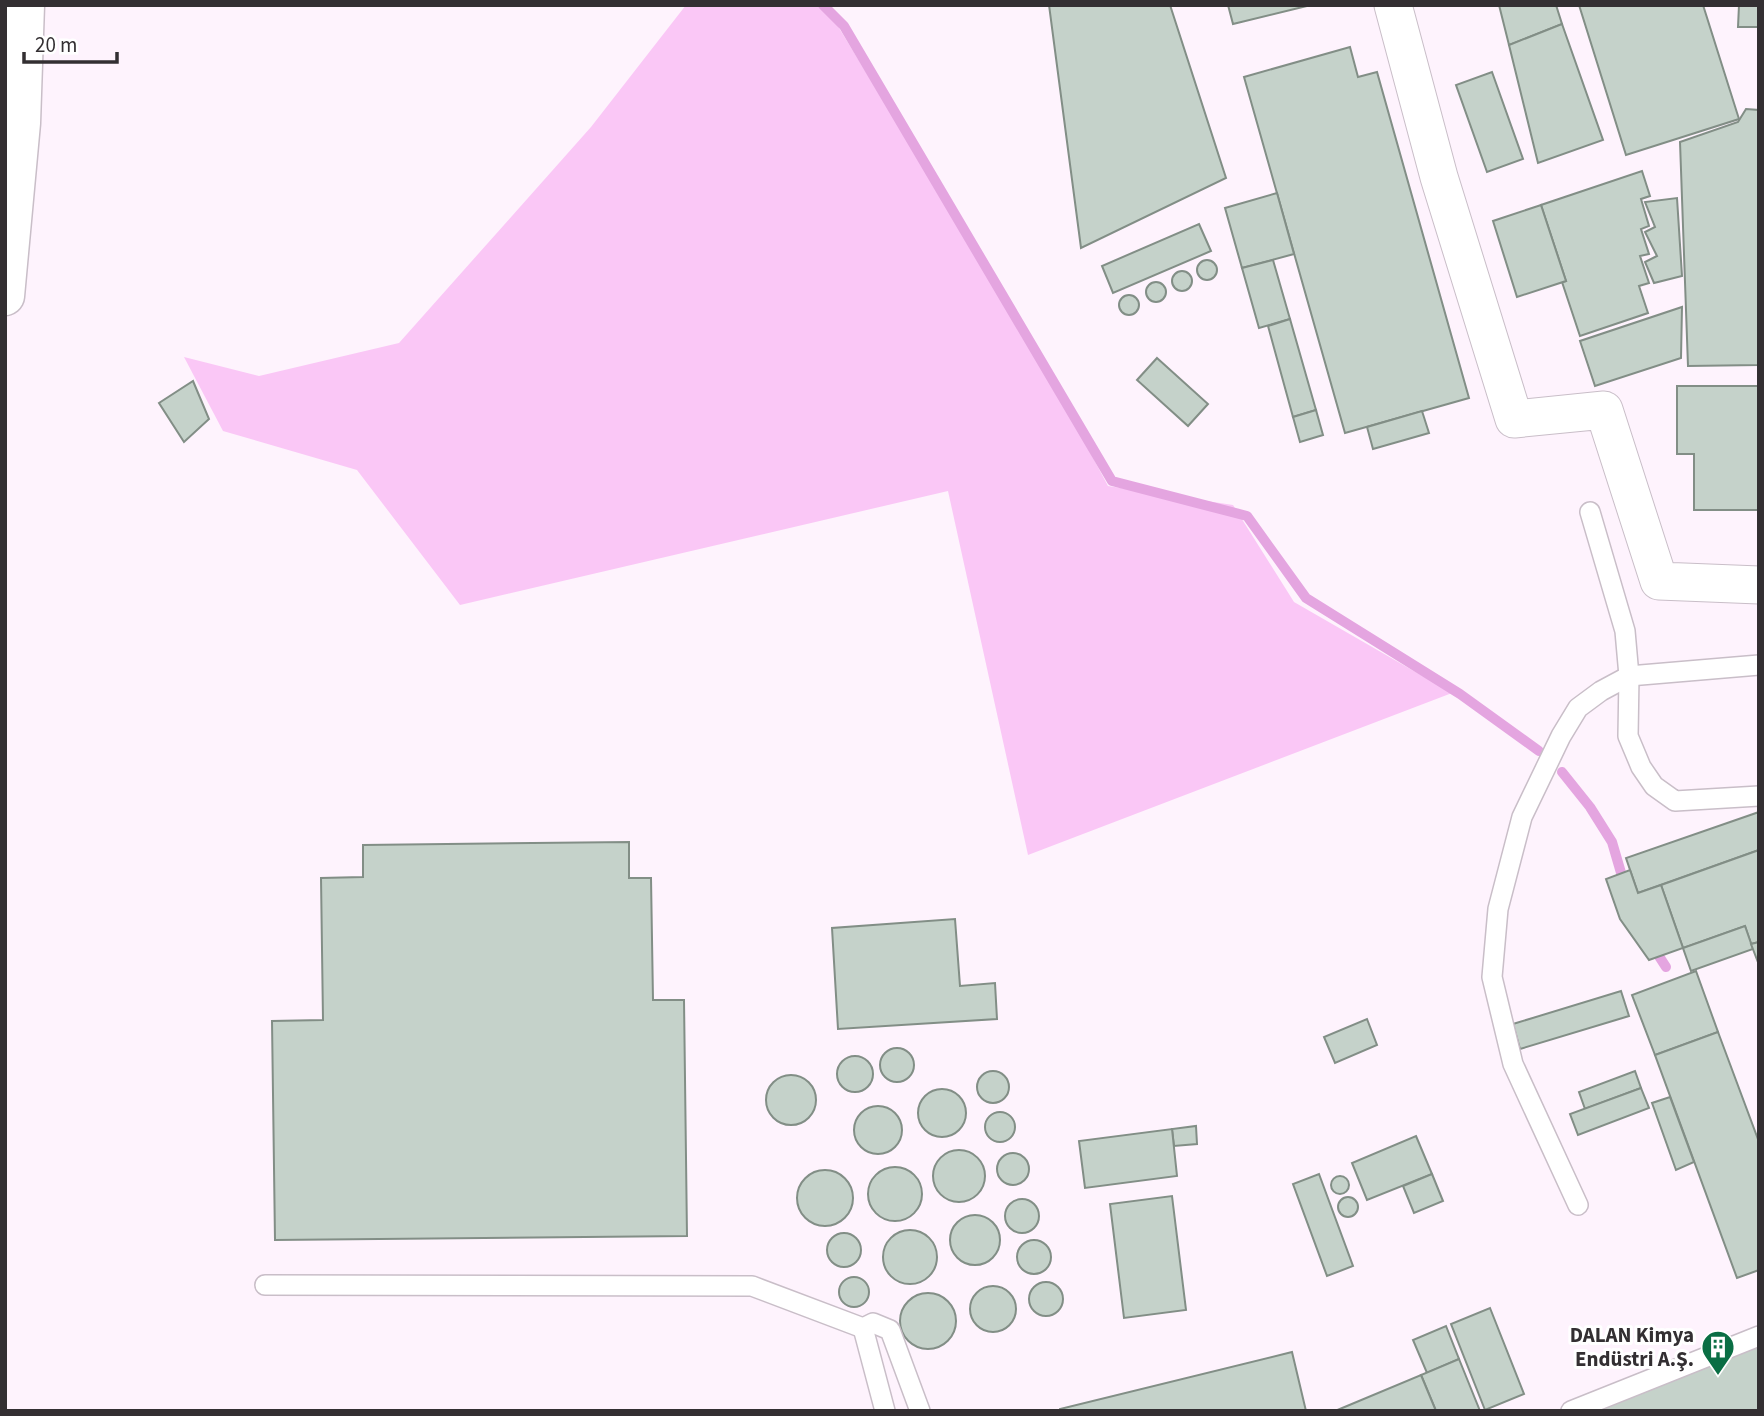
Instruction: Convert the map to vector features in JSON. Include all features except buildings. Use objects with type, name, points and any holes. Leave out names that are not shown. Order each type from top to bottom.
[{"type":"highway","points":[[5,296],[21,123],[25,5]]},
{"type":"street","points":[[1392,5],[1439,177],[1514,419],[1604,410],[1659,580],[1759,585]]},
{"type":"lane","points":[[1590,512],[1625,631],[1629,676],[1628,736],[1641,768],[1654,786],[1675,801],[1759,796]]},
{"type":"lane","points":[[1578,1205],[1513,1064],[1492,977],[1498,909],[1522,817],[1561,736],[1578,708],[1601,691],[1629,676],[1759,665]]},
{"type":"lane","points":[[265,1284],[752,1286],[863,1328],[873,1323],[890,1331],[920,1411]]},
{"type":"lane","points":[[863,1328],[885,1411]]},
{"type":"lane","points":[[1571,1411],[1759,1336]]},
{"type":"shaded area","points":[[686,5],[825,5],[1036,351],[1108,486],[1233,505],[1294,602],[1452,693],[1028,855],[948,491],[460,605],[357,470],[223,431],[184,357],[259,376],[399,343],[591,127]]},
{"type":"waterway","points":[[823,5],[844,26],[1112,481],[1247,516],[1306,598],[1460,694],[1539,751]]},
{"type":"waterway","points":[[1562,772],[1590,807],[1612,842],[1624,883]]},
{"type":"waterway","points":[[1653,947],[1666,967]]},
{"type":"place","name":"DALAN Kimya Endüstri A.Ş.","points":[[1718,1377]]}]
